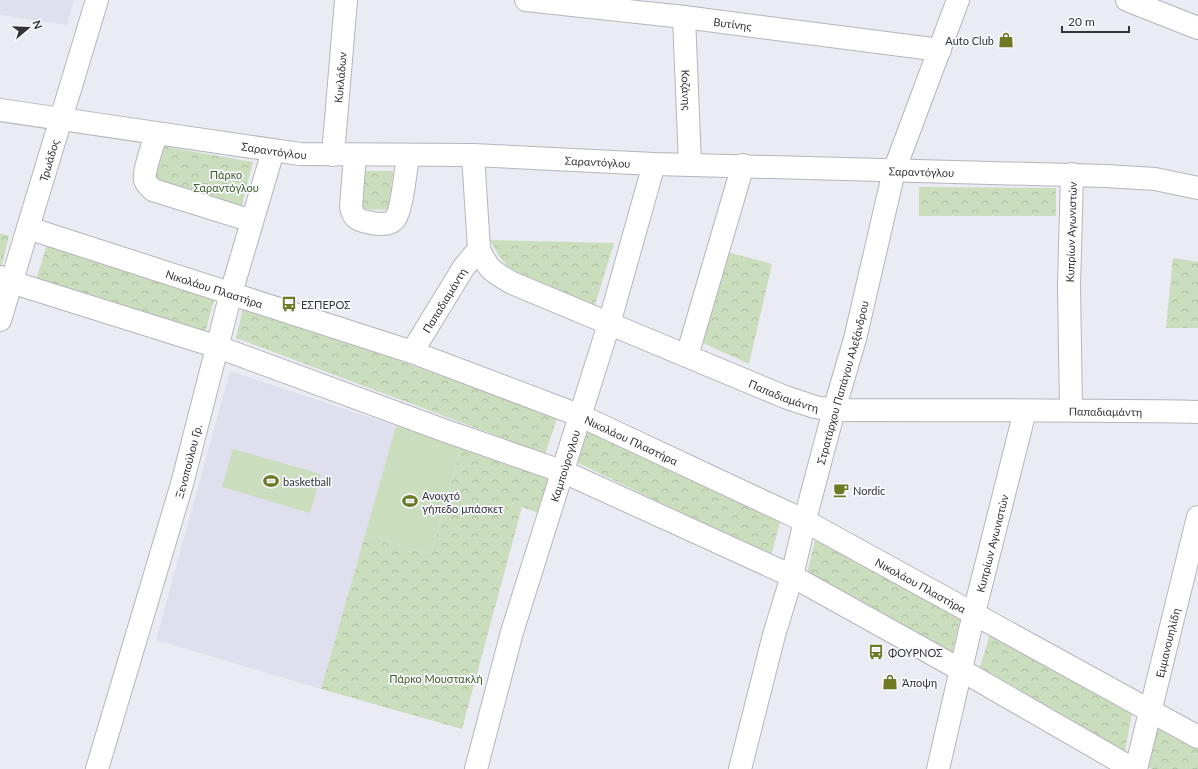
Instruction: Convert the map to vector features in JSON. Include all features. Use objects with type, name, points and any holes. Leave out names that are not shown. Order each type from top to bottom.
[{"type":"street","name":"Τρωάδος","points":[[0,320],[6,280],[28,228],[97,0]]},
{"type":"street","name":"Κυκλάδων","points":[[333,155],[346,0]]},
{"type":"street","name":"Βυτίνης","points":[[526,0],[587,3],[940,50]]},
{"type":"street","name":"Στρατάρχου Παπάγου Αλεξάνδρου","points":[[740,769],[774,634],[792,576],[834,410],[855,339],[894,171],[958,0]]},
{"type":"street","points":[[1127,0],[1198,28]]},
{"type":"street","name":"Κοζάνης","points":[[684,17],[690,164]]},
{"type":"street","name":"Σαραντόγλου","points":[[0,110],[300,154],[473,155],[654,164],[743,165],[894,171],[1072,174],[1155,179],[1198,188]]},
{"type":"street","points":[[156,133],[145,179],[153,190],[252,221]]},
{"type":"street","name":"Ξενoπούλου Γρ.","points":[[97,769],[182,484],[231,293],[273,151]]},
{"type":"street","points":[[355,155],[351,207],[352,212],[355,218],[360,221],[374,224],[388,223],[395,219],[399,210],[408,155]]},
{"type":"street","name":"Παπαδιαμάντη","points":[[473,155],[479,249],[484,262],[491,271],[512,284],[785,397],[815,407],[834,410],[1071,410],[1198,412]]},
{"type":"street","name":"Καμπούρογλου","points":[[476,769],[512,632],[582,416],[654,164]]},
{"type":"street","points":[[687,356],[743,165]]},
{"type":"street","name":"Κυπρίων Αγωνιστών","points":[[1071,410],[1069,286],[1072,174]]},
{"type":"street","name":"Νικολάου Πλαστήρα","points":[[28,228],[412,352],[582,416],[805,521],[1198,737]]},
{"type":"street","name":"Παπαδιαμάντη","points":[[412,352],[464,267],[479,249]]},
{"type":"street","points":[[6,280],[218,347],[443,430],[564,472],[792,576],[1134,769]]},
{"type":"street","name":"Κυπρίων Αγωνιστών","points":[[938,769],[974,613],[1025,411]]},
{"type":"street","name":"Εμμανουηλίδη","points":[[1134,769],[1151,710],[1198,517]]},
{"type":"shaded area","points":[[0,0],[74,0],[67,25],[0,15]]},
{"type":"shaded area","points":[[230,371],[396,426],[321,689],[156,640]]},
{"type":"green space","name":"Πάρκο Σαραντόγλου","points":[[161,146],[253,162],[241,208],[156,181]]},
{"type":"green space","points":[[363,171],[393,171],[389,210],[359,209]]},
{"type":"green space","points":[[919,187],[1056,188],[1056,216],[919,216]]},
{"type":"green space","points":[[0,233],[9,236],[1,268],[0,267]]},
{"type":"green space","points":[[490,240],[614,243],[595,305],[539,285],[514,274],[499,256]]},
{"type":"green space","points":[[47,244],[215,296],[205,334],[36,280]]},
{"type":"green space","points":[[727,252],[772,264],[749,364],[703,343]]},
{"type":"green space","points":[[1173,258],[1198,262],[1198,328],[1166,328]]},
{"type":"green space","points":[[244,304],[557,418],[545,454],[236,338]]},
{"type":"green space","name":"Ανοιχτό γήπεδο μπάσκετ","points":[[396,426],[461,447],[431,554],[365,535]]},
{"type":"green space","points":[[586,429],[780,522],[771,556],[578,463]]},
{"type":"green space","name":"Πάρκο Μουστακλή","points":[[461,447],[549,478],[539,513],[522,507],[462,729],[321,689],[365,535],[431,554]]},
{"type":"green space","name":"basketball","points":[[233,449],[321,474],[310,513],[222,487]]},
{"type":"green space","points":[[815,540],[961,616],[952,653],[807,574]]},
{"type":"green space","points":[[990,634],[1132,713],[1125,751],[980,667]]},
{"type":"green space","points":[[1158,723],[1198,745],[1198,769],[1152,769],[1145,765]]},
{"type":"place","name":"Auto Club","points":[[1006,40]]},
{"type":"place","name":"ΕΣΠΕΡΟΣ","points":[[289,304]]},
{"type":"place","name":"basketball","points":[[271,481]]},
{"type":"place","name":"Nordic","points":[[841,490]]},
{"type":"place","name":"Ανοιχτό γήπεδο μπάσκετ","points":[[410,501]]},
{"type":"place","name":"ΦΟΥΡΝΟΣ","points":[[876,652]]},
{"type":"place","name":"Άποψη","points":[[890,682]]}]
